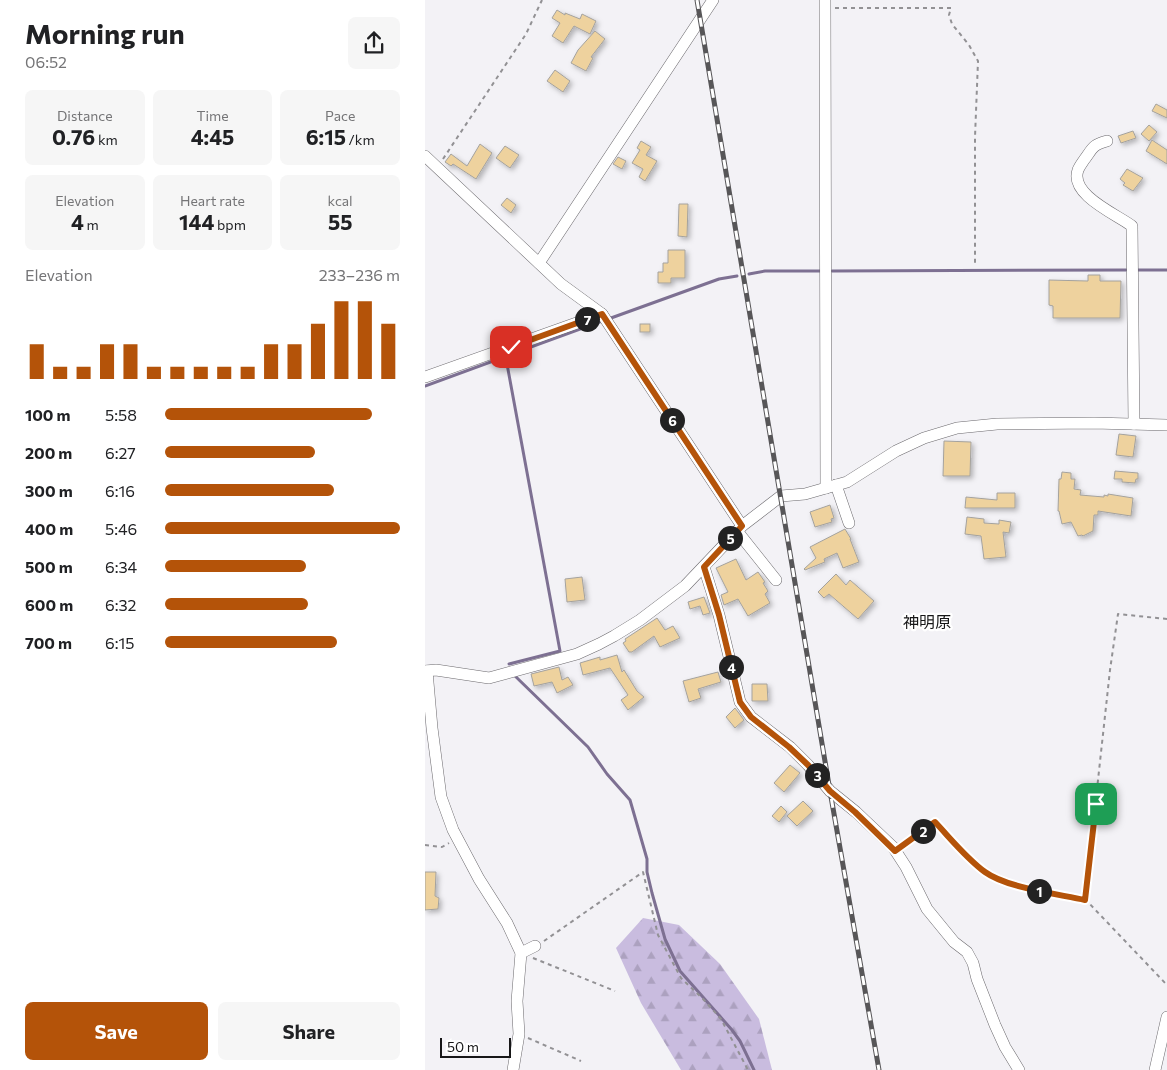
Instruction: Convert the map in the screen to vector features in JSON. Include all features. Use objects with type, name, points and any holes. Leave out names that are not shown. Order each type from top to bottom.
[{"type":"street","points":[[539,263],[713,0]]},
{"type":"street","points":[[825,4],[831,486],[849,523]]},
{"type":"street","points":[[1107,141],[1095,144],[1078,170],[1077,180],[1088,196],[1105,210],[1125,220],[1132,226],[1134,424]]},
{"type":"street","points":[[425,156],[561,284],[602,314],[739,528],[776,580]]},
{"type":"street","points":[[425,377],[602,314]]},
{"type":"street","points":[[513,1070],[519,1034],[517,1001],[521,953],[507,923],[479,879],[453,830],[441,797],[426,671],[436,670],[489,678],[577,654],[614,636],[640,620],[685,586],[739,528],[781,496],[805,494],[847,482],[896,451],[925,438],[957,428],[1044,422],[1167,426]]},
{"type":"street","points":[[704,567],[719,615],[740,702],[751,717],[789,747],[808,765],[830,791],[855,812],[895,851],[906,867],[927,909],[954,942],[967,952],[973,963],[985,1002],[998,1032],[1019,1070]]},
{"type":"street","points":[[521,953],[535,946]]},
{"type":"street","points":[[1155,1070],[1167,1017]]},
{"type":"path","points":[[437,168],[527,34],[542,0]]},
{"type":"path","points":[[825,4],[951,8],[949,15],[952,24],[978,61],[975,136],[975,265]]},
{"type":"path","points":[[1085,900],[1110,670],[1118,614],[1167,619]]},
{"type":"path","points":[[895,851],[935,822],[986,873],[1018,886],[1085,900],[1167,985]]},
{"type":"path","points":[[425,845],[442,847],[458,839]]},
{"type":"path","points":[[535,946],[643,872],[658,935],[681,978],[703,998],[721,1019],[748,1070]]},
{"type":"path","points":[[521,953],[615,991]]},
{"type":"path","points":[[519,1034],[581,1061]]},
{"type":"green space","points":[[643,918],[679,925],[720,964],[759,1019],[772,1070],[681,1070],[641,1003],[616,948]]},
{"type":"building","points":[[557,10],[565,15],[565,13],[580,19],[582,14],[596,21],[590,34],[574,26],[563,43],[552,36],[560,23],[552,18]]},
{"type":"building","points":[[595,31],[605,39],[591,57],[593,58],[586,71],[571,63],[578,50]]},
{"type":"building","points":[[555,70],[570,81],[563,92],[547,81]]},
{"type":"building","points":[[1156,104],[1167,110],[1167,118],[1152,111]]},
{"type":"building","points":[[1149,125],[1157,132],[1149,141],[1141,134]]},
{"type":"building","points":[[1133,131],[1136,138],[1121,143],[1118,136]]},
{"type":"building","points":[[1152,140],[1167,150],[1167,164],[1146,151]]},
{"type":"building","points":[[641,141],[651,147],[646,155],[657,161],[645,181],[639,177],[643,169],[632,163],[640,150],[637,148]]},
{"type":"building","points":[[480,144],[492,153],[476,179],[453,164],[451,166],[445,162],[451,154],[467,166]]},
{"type":"building","points":[[505,146],[519,155],[510,168],[496,158]]},
{"type":"building","points":[[618,157],[626,161],[622,169],[613,164]]},
{"type":"building","points":[[1127,169],[1143,178],[1133,191],[1123,185],[1125,183],[1120,179]]},
{"type":"building","points":[[507,198],[516,205],[511,213],[501,205]]},
{"type":"building","points":[[679,204],[688,204],[687,237],[678,236]]},
{"type":"building","points":[[668,250],[685,250],[685,278],[671,278],[671,283],[658,283],[658,272],[663,272],[663,263],[668,263]]},
{"type":"building","points":[[1088,275],[1100,275],[1100,281],[1121,281],[1120,318],[1053,318],[1053,306],[1049,305],[1049,280],[1088,281]]},
{"type":"building","points":[[640,324],[650,324],[650,332],[640,332]]},
{"type":"building","points":[[1119,434],[1136,436],[1133,457],[1116,455]]},
{"type":"building","points":[[944,441],[971,442],[970,476],[943,476]]},
{"type":"building","points":[[1115,471],[1138,473],[1138,479],[1136,479],[1135,483],[1122,482],[1122,479],[1114,479]]},
{"type":"building","points":[[1062,472],[1071,473],[1071,479],[1075,479],[1074,489],[1081,490],[1080,495],[1104,497],[1104,495],[1108,496],[1108,494],[1133,498],[1131,516],[1098,511],[1098,515],[1094,515],[1093,531],[1083,536],[1078,536],[1071,522],[1062,524],[1058,511],[1059,479],[1061,479]]},
{"type":"building","points":[[997,493],[1015,493],[1015,508],[965,508],[966,497],[997,500]]},
{"type":"building","points":[[830,505],[834,518],[831,519],[832,522],[815,527],[810,512]]},
{"type":"building","points":[[967,517],[984,519],[984,523],[999,524],[999,520],[1011,522],[1009,533],[1003,532],[1006,557],[984,559],[981,536],[965,534]]},
{"type":"building","points":[[845,529],[851,539],[859,562],[843,568],[837,553],[824,559],[825,562],[804,569],[816,558],[810,547]]},
{"type":"building","points":[[736,559],[746,580],[758,572],[765,582],[763,583],[768,591],[765,594],[770,603],[748,616],[738,599],[724,605],[721,595],[728,592],[716,568]]},
{"type":"building","points":[[836,574],[846,585],[850,580],[874,601],[858,619],[829,594],[824,598],[818,592]]},
{"type":"building","points":[[582,577],[585,600],[567,602],[565,579]]},
{"type":"building","points":[[704,597],[710,613],[703,615],[700,606],[690,609],[688,602]]},
{"type":"building","points":[[657,618],[665,630],[673,626],[680,638],[660,647],[654,636],[632,652],[629,652],[623,643],[626,641],[625,639]]},
{"type":"building","points":[[617,655],[622,672],[624,670],[637,691],[644,697],[628,710],[621,700],[628,695],[610,668],[583,675],[580,663],[600,657],[600,660]]},
{"type":"building","points":[[559,667],[562,680],[568,677],[573,685],[557,693],[552,682],[534,686],[531,674]]},
{"type":"building","points":[[718,672],[721,682],[698,689],[701,698],[689,702],[683,681]]},
{"type":"building","points":[[752,684],[767,684],[768,701],[752,701]]},
{"type":"building","points":[[735,708],[744,720],[735,728],[726,717]]},
{"type":"building","points":[[790,765],[800,773],[784,792],[774,783]]},
{"type":"building","points":[[803,801],[813,811],[797,826],[787,816]]},
{"type":"building","points":[[781,806],[787,812],[779,822],[772,816]]},
{"type":"building","points":[[425,872],[436,872],[435,896],[439,898],[438,909],[425,910]]},
{"type":"waterway","points":[[832,271],[1126,270]]},
{"type":"waterway","points":[[1137,270],[1167,270]]},
{"type":"waterway","points":[[749,274],[765,271],[822,271]]},
{"type":"waterway","points":[[611,318],[719,279],[737,276]]},
{"type":"waterway","points":[[425,386],[602,321]]},
{"type":"waterway","points":[[507,364],[560,651],[509,664]]},
{"type":"waterway","points":[[514,675],[588,747],[607,774],[630,800],[647,859],[647,872],[665,939],[680,971],[732,1030],[740,1041],[754,1070]]},
{"type":"railway","points":[[697,0],[830,791],[879,1070]]},
{"type":"district","name":"神明原","points":[[927,621]]},
{"type":"route","points":[[511,347],[602,314],[742,526],[704,567],[719,615],[740,702],[751,717],[789,747],[808,765],[830,791],[893,847],[895,851],[935,822],[986,873],[1018,886],[1085,900],[1096,804]]}]
